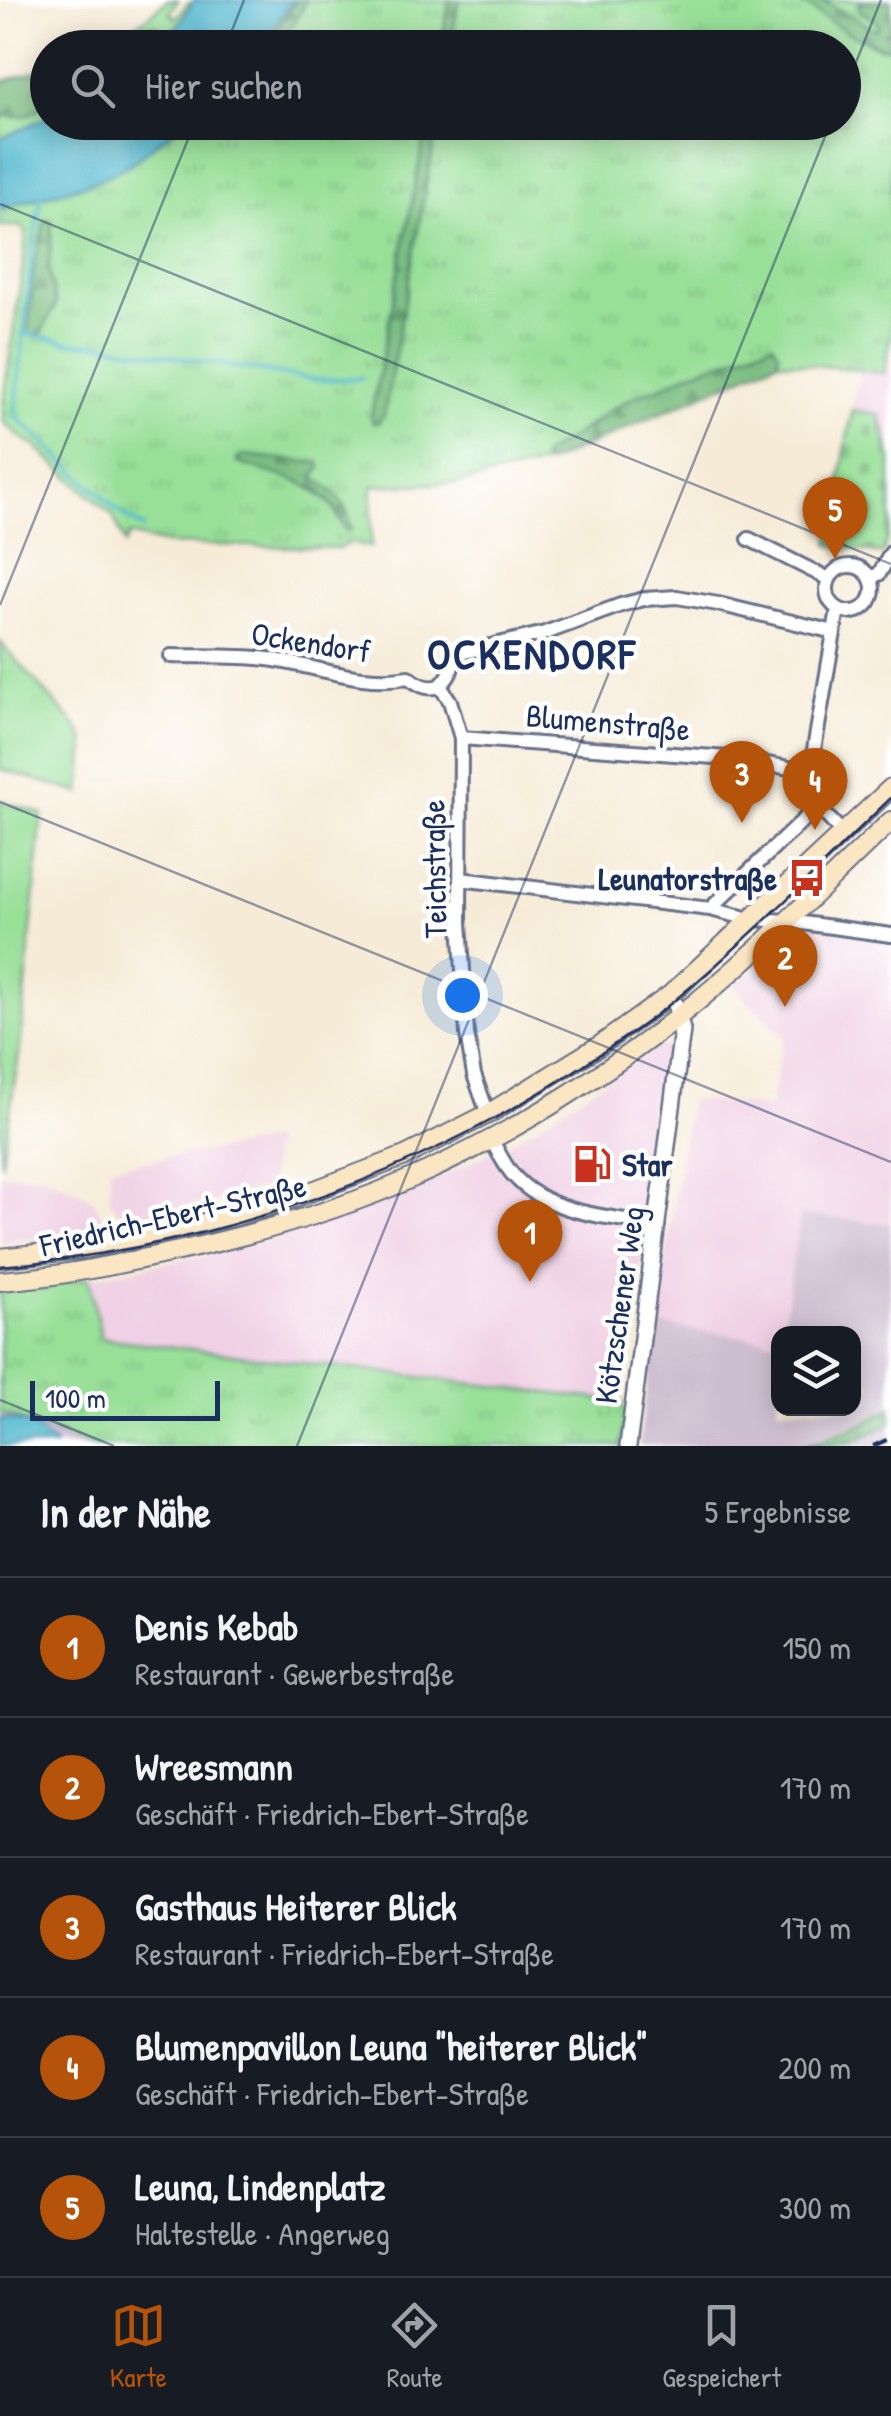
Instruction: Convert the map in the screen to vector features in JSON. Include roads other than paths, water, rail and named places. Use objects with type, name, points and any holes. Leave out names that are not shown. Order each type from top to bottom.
[{"type":"main road","name":"Friedrich-Ebert-Straße","points":[[0,1258],[88,1248],[236,1216],[405,1156],[488,1114],[599,1046],[670,996],[891,788]]},
{"type":"main road","name":"Friedrich-Ebert-Straße","points":[[0,1281],[92,1270],[242,1236],[360,1199],[491,1139],[610,1066],[679,1016],[788,920],[891,821]]},
{"type":"street","points":[[749,539],[829,579]]},
{"type":"street","points":[[871,577],[879,574],[891,553]]},
{"type":"street","points":[[857,566],[871,577],[873,593],[863,609],[838,609],[828,598],[829,579],[840,568],[857,566]]},
{"type":"street","points":[[440,686],[453,666],[452,655],[545,633],[644,599],[677,597],[834,632]]},
{"type":"street","points":[[838,609],[810,790],[818,806],[842,832]]},
{"type":"street","name":"Ockendorf","points":[[171,656],[266,658],[341,676],[388,681],[408,678],[430,689],[440,686]]},
{"type":"street","name":"Teichstraße","points":[[440,686],[450,701],[461,738],[460,922],[468,1034],[474,1074],[488,1114]]},
{"type":"street","name":"Blumenstraße","points":[[461,738],[741,759],[810,772]]},
{"type":"street","points":[[710,909],[818,806]]},
{"type":"street","points":[[460,879],[891,935]]},
{"type":"street","name":"Kötzschener Weg","points":[[628,1446],[682,1030],[670,996]]},
{"type":"street","points":[[491,1139],[508,1169],[545,1200],[658,1225]]},
{"type":"water","points":[[194,0],[294,0],[271,30],[172,30]]},
{"type":"water","points":[[30,125],[30,140],[161,140],[130,164],[97,181],[0,209],[0,139]]},
{"type":"water","points":[[0,1418],[29,1424],[54,1446],[0,1446]]},
{"type":"waterway","points":[[41,198],[15,415],[123,515],[143,528]]},
{"type":"waterway","points":[[23,333],[317,380],[363,378]]},
{"type":"tram line","points":[[0,1266],[154,1244],[229,1225],[376,1175],[516,1107],[664,1009],[758,927],[891,798]]},
{"type":"railway","points":[[873,1446],[891,1438]]},
{"type":"place","name":"Leuna, Lindenplatz","points":[[835,559]]},
{"type":"place","name":"Gasthaus Heiterer Blick","points":[[742,823]]},
{"type":"place","name":"Blumenpavillon Leuna \"heiterer Blick\"","points":[[815,830]]},
{"type":"place","name":"Leunatorstraße","points":[[807,878]]},
{"type":"place","name":"Wreesmann","points":[[785,1007]]},
{"type":"place","name":"Star","points":[[592,1164]]},
{"type":"place","name":"Denis Kebab","points":[[530,1282]]},
{"type":"district","name":"OCKENDORF","points":[[532,653]]}]
